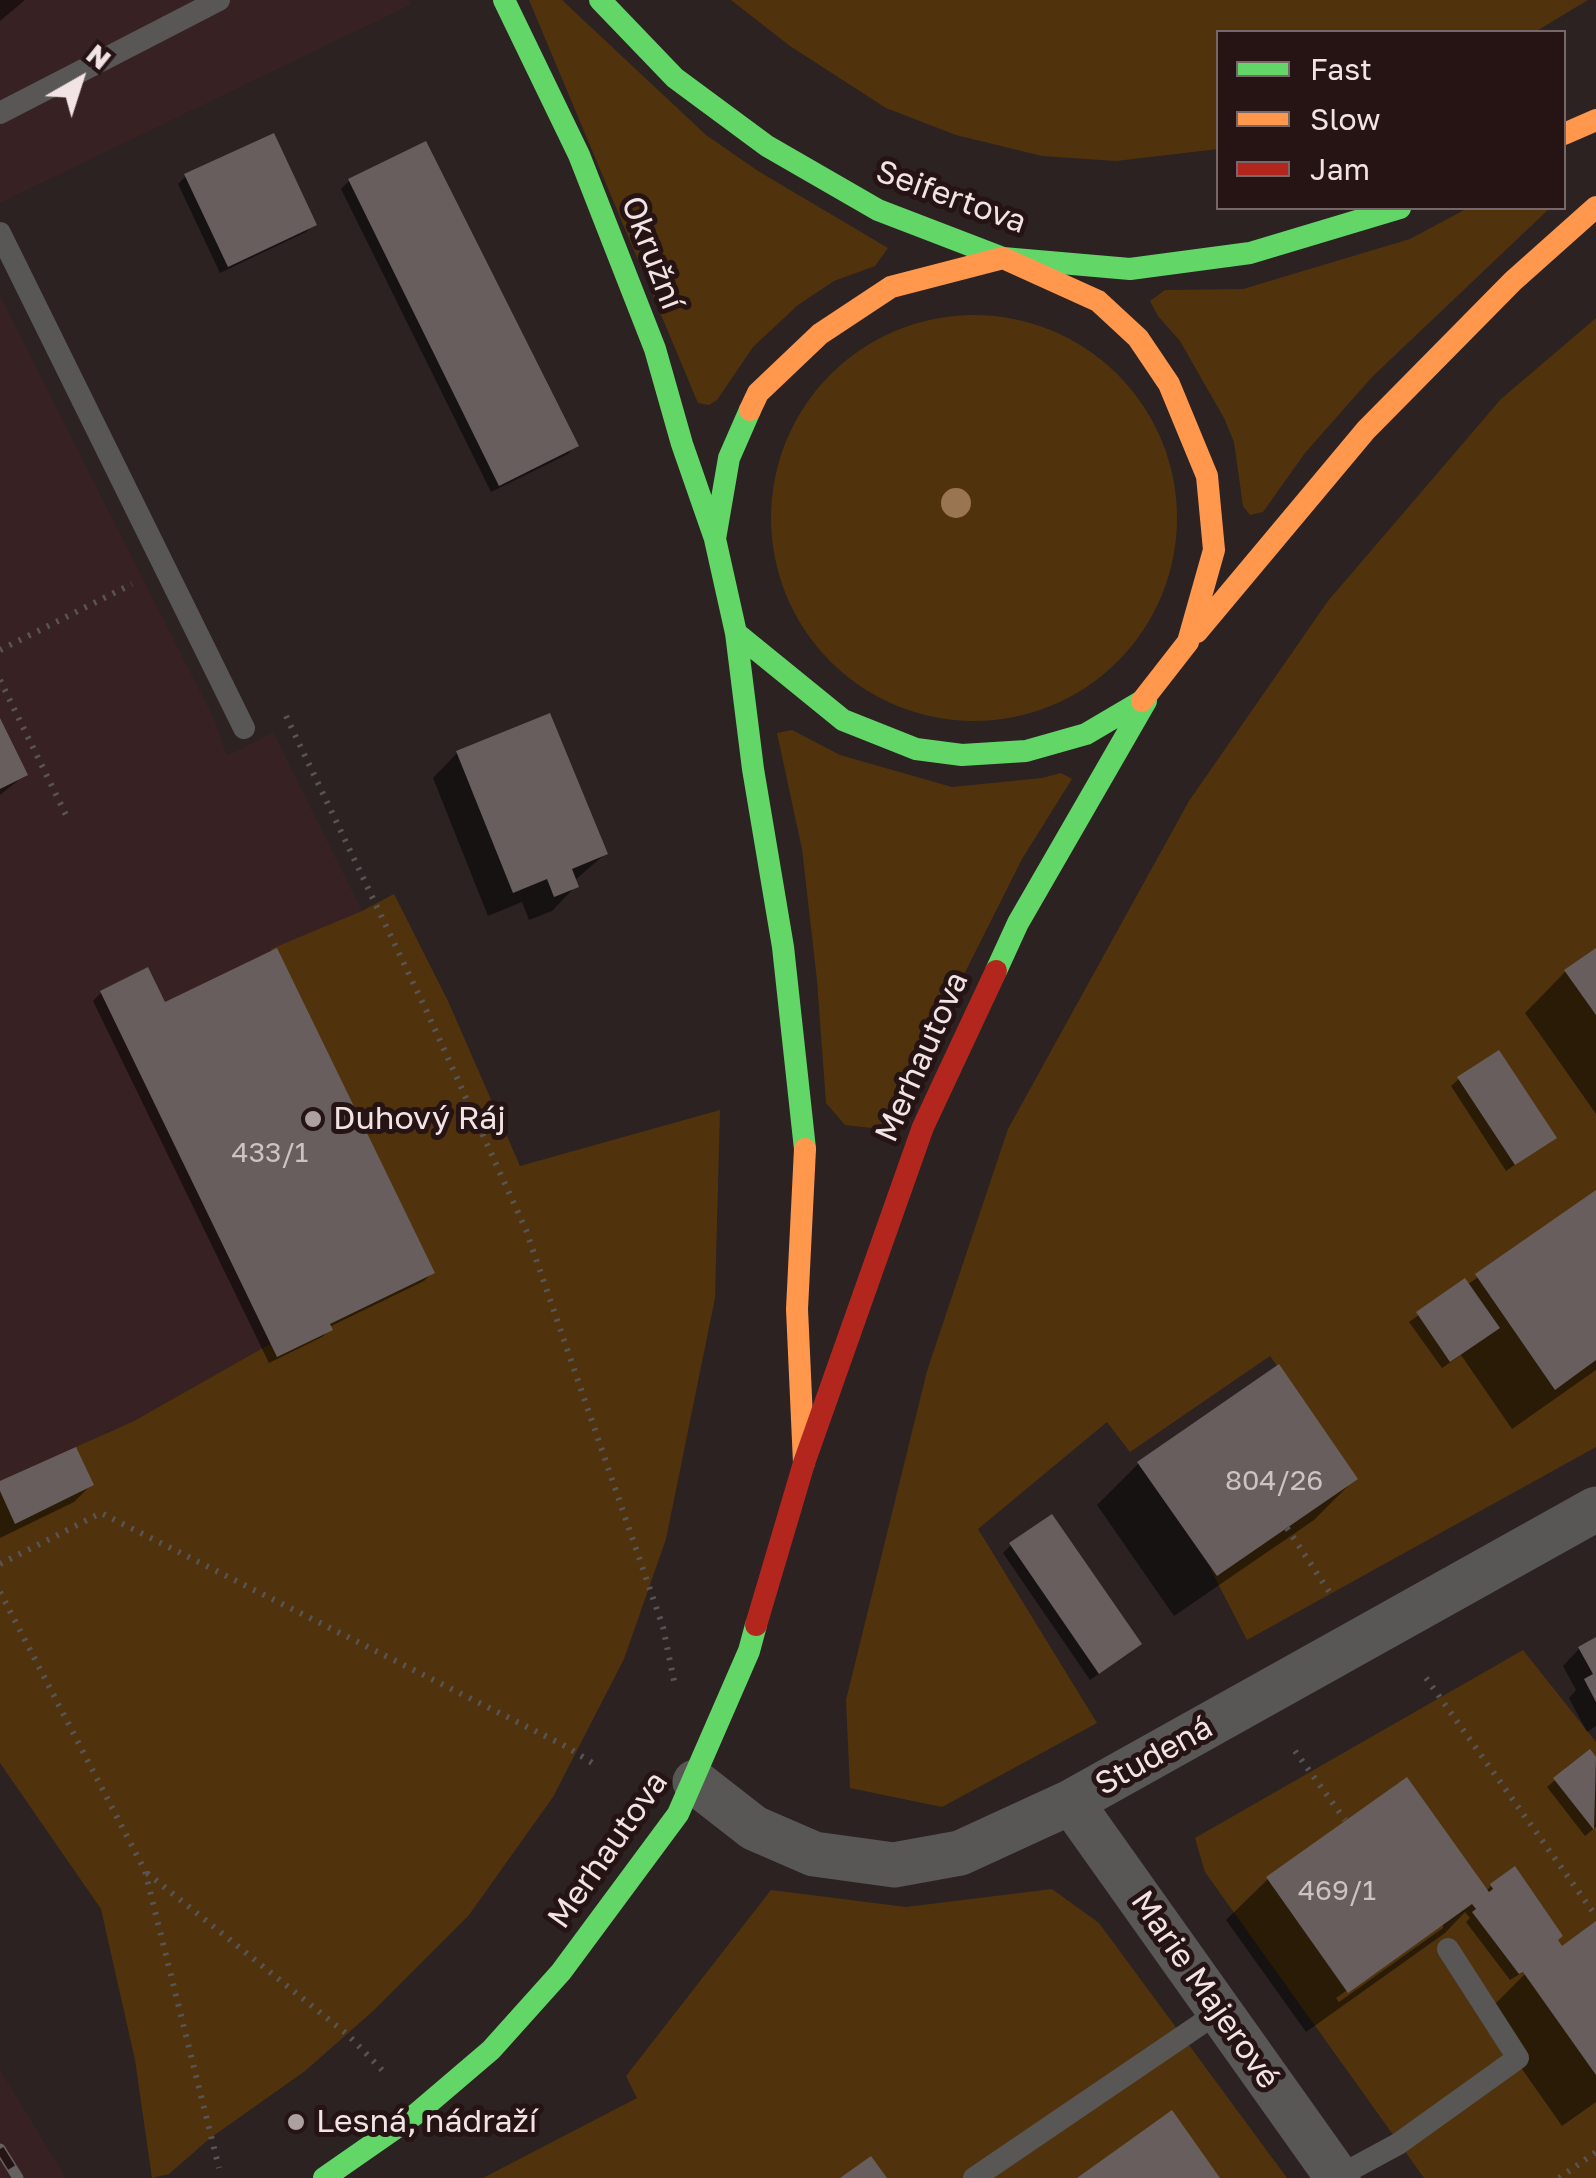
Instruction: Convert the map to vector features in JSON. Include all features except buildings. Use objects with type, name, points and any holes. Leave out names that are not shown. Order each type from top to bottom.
[{"type":"street","name":"Okružní","points":[[504,0],[579,154],[655,349],[715,539],[736,633]]},
{"type":"street","name":"Seifertova","points":[[600,0],[676,78],[766,146],[878,210],[1003,258],[1130,268],[1216,258],[1250,253],[1393,210]]},
{"type":"street","points":[[1566,133],[1596,120]]},
{"type":"street","points":[[1188,642],[1366,430],[1513,281],[1596,207]]},
{"type":"street","points":[[715,539],[729,458],[758,393],[820,334],[891,287],[1003,258],[1098,300],[1138,338],[1169,384],[1207,476],[1214,550],[1188,642]]},
{"type":"street","points":[[736,633],[844,720],[916,748],[962,755],[1026,752],[1086,734],[1147,698]]},
{"type":"street","name":"Merhautova","points":[[736,633],[782,948],[806,1156],[798,1308],[804,1463]]},
{"type":"street","name":"Merhautova","points":[[336,2175],[416,2114],[490,2050],[561,1972],[678,1814],[749,1651],[804,1463],[923,1127],[1018,924],[1147,698],[1188,642]]},
{"type":"street","name":"Studená","points":[[694,1782],[754,1828],[814,1854],[894,1865],[960,1853],[1071,1802],[1596,1509]]},
{"type":"street","name":"Marie Majerové","points":[[1071,1802],[1337,2178]]},
{"type":"lane","points":[[0,113],[219,0]]},
{"type":"lane","points":[[0,233],[244,728]]},
{"type":"lane","points":[[1337,2178],[1398,2144],[1518,2058],[1448,1950]]},
{"type":"lane","points":[[974,2178],[1220,2011]]},
{"type":"path","points":[[0,650],[165,568]]},
{"type":"path","points":[[0,680],[66,814]]},
{"type":"path","points":[[244,728],[283,709],[526,1230],[662,1627],[674,1685]]},
{"type":"path","points":[[0,1564],[101,1513],[567,1747],[597,1766]]},
{"type":"path","points":[[1287,1528],[1330,1593]]},
{"type":"path","points":[[0,1592],[145,1871],[219,2168]]},
{"type":"path","points":[[1426,1678],[1596,1916]]},
{"type":"path","points":[[1295,1752],[1346,1820]]},
{"type":"path","points":[[145,1871],[348,2036],[384,2072]]},
{"type":"path","points":[[1559,2178],[1596,2152]]},
{"type":"shaded area","points":[[0,0],[409,0],[412,4],[0,203]]},
{"type":"shaded area","points":[[529,0],[562,0],[706,135],[758,171],[888,248],[875,266],[834,281],[798,305],[753,347],[717,400],[709,405],[698,403]]},
{"type":"shaded area","points":[[731,0],[1588,0],[1538,30],[1216,30],[1216,149],[1116,161],[1042,156],[956,135],[886,108],[790,46]]},
{"type":"shaded area","points":[[1464,210],[1548,210],[1372,377],[1305,453],[1263,512],[1250,515],[1243,506],[1234,442],[1224,418],[1180,341],[1150,301],[1165,290],[1243,289],[1410,239]]},
{"type":"shaded area","points":[[0,296],[215,721],[227,756],[273,732],[362,911],[272,950],[427,1268],[270,1344],[0,1491]]},
{"type":"shaded area","points":[[974,315],[1014,319],[1052,330],[1087,349],[1118,374],[1143,405],[1162,440],[1173,478],[1177,518],[1173,558],[1162,596],[1143,631],[1118,662],[1087,687],[1052,706],[1014,717],[974,721],[934,717],[896,706],[861,687],[830,662],[805,631],[786,596],[775,558],[771,518],[775,478],[786,440],[805,405],[830,374],[861,349],[896,330],[934,319]]},
{"type":"shaded area","points":[[1596,318],[1596,1447],[1247,1640],[1211,1570],[1351,1472],[1270,1356],[1130,1452],[1107,1422],[978,1529],[1097,1723],[942,1807],[850,1788],[846,1700],[927,1371],[1008,1129],[1189,801],[1328,601],[1501,399]]},
{"type":"shaded area","points":[[792,730],[840,755],[952,787],[1061,773],[1072,779],[1022,859],[902,1098],[881,1129],[845,1125],[826,1103],[802,849],[777,733]]},
{"type":"shaded area","points":[[394,894],[448,1001],[520,1166],[720,1110],[715,1298],[666,1539],[624,1659],[553,1797],[469,1915],[373,2011],[305,2071],[209,2139],[169,2174],[152,2178],[135,2060],[101,1909],[0,1763],[0,1481],[134,1421],[270,1344],[427,1268],[271,949]]},
{"type":"shaded area","points":[[1523,1650],[1596,1742],[1596,2178],[1424,2178],[1205,1872],[1195,1838]]},
{"type":"shaded area","points":[[1052,1889],[1099,1923],[1287,2178],[483,2178],[637,2098],[626,2076],[771,1890],[906,1907]]},
{"type":"shaded area","points":[[0,2070],[48,2149],[66,2178],[0,2178]]},
{"type":"railway","points":[[0,2149],[18,2178]]},
{"type":"traffic: fast","points":[[504,0],[579,155],[655,349],[714,536]]},
{"type":"traffic: fast","points":[[600,0],[675,78],[767,146],[878,210],[1003,258],[1130,269],[1250,253],[1393,210]]},
{"type":"traffic: fast","points":[[750,410],[729,458],[715,539],[736,633],[753,769],[783,947],[805,1149]]},
{"type":"traffic: fast","points":[[736,633],[843,720],[916,749],[962,755],[1026,751],[1086,734],[1142,701]]},
{"type":"traffic: fast","points":[[996,971],[1018,923],[1146,701]]},
{"type":"traffic: fast","points":[[324,2178],[416,2114],[491,2050],[561,1972],[678,1814],[749,1651],[756,1625]]},
{"type":"traffic: slow","points":[[1566,133],[1596,120]]},
{"type":"traffic: slow","points":[[1197,632],[1366,430],[1513,281],[1596,207]]},
{"type":"traffic: slow","points":[[750,410],[758,393],[820,334],[891,287],[1003,258],[1098,301],[1138,338],[1169,384],[1207,476],[1214,550],[1188,642],[1142,701]]},
{"type":"traffic: slow","points":[[804,1463],[797,1309],[805,1149]]},
{"type":"traffic: jam","points":[[756,1625],[804,1463],[923,1127],[996,971]]},
{"type":"place","name":"Duhový Ráj","points":[[313,1119]]},
{"type":"place","name":"Lesná, nádraží","points":[[296,2122]]}]
